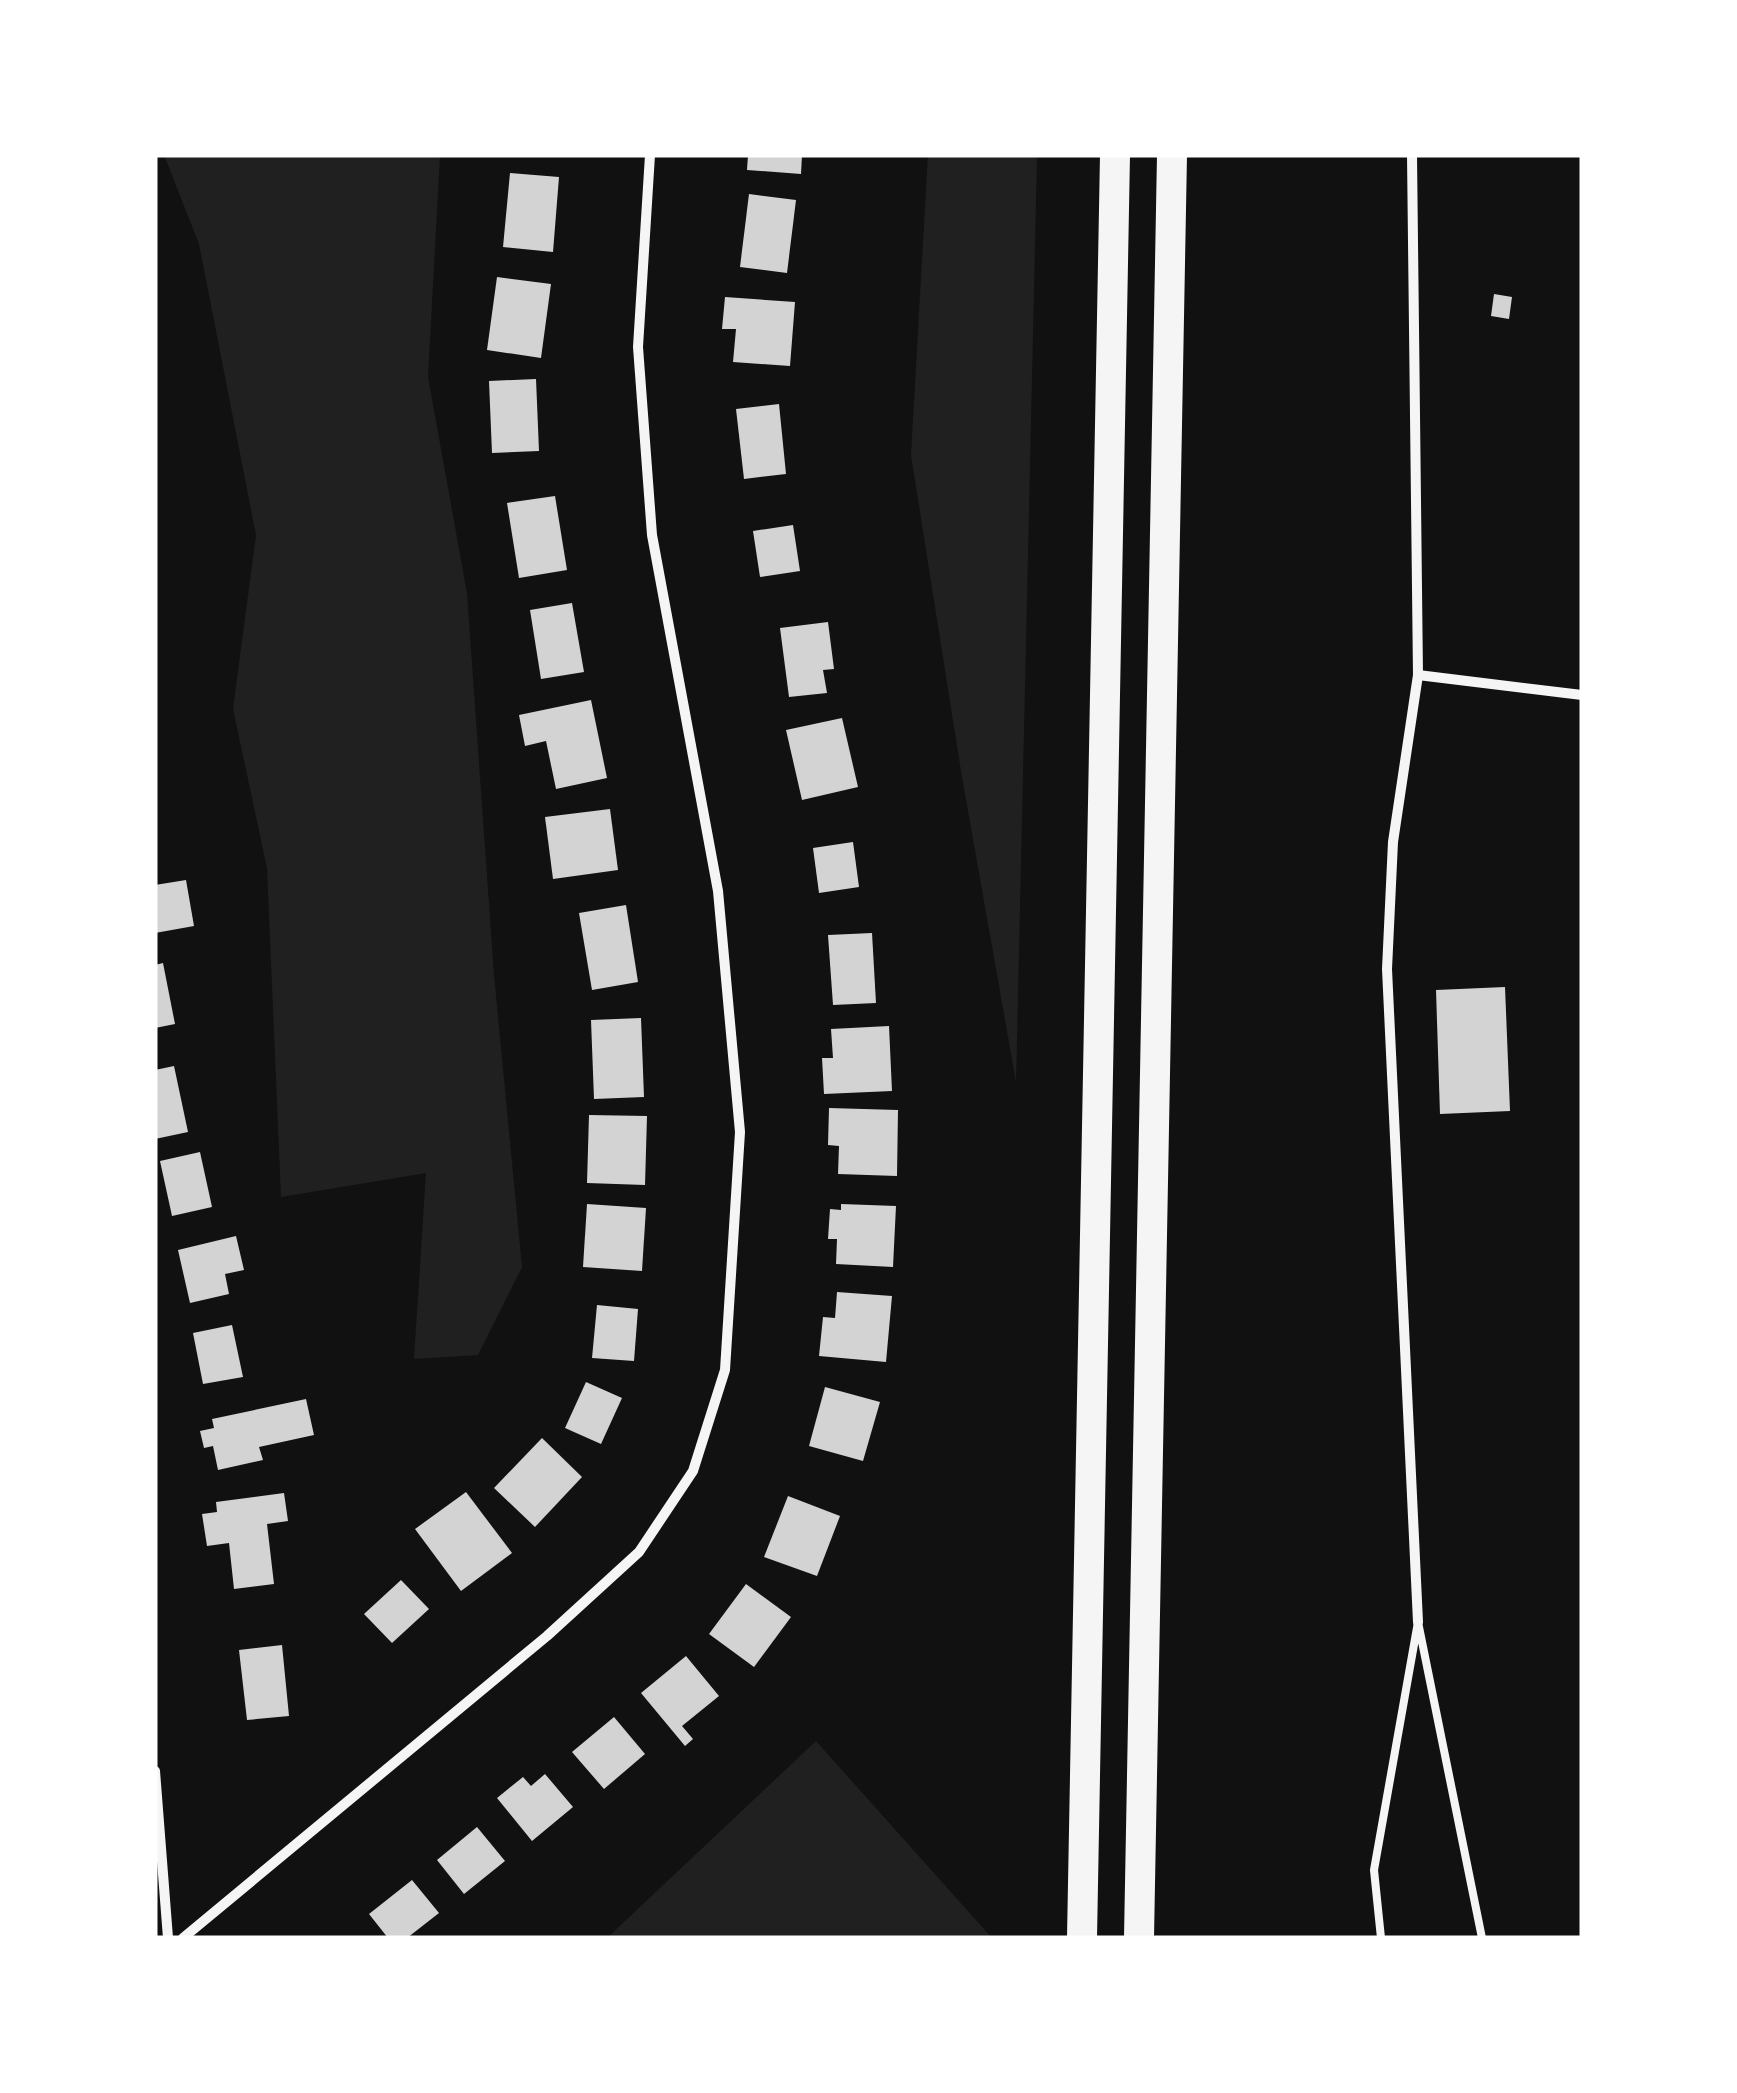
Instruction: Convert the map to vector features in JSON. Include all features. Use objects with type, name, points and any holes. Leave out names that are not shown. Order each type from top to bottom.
[{"type":"highway","points":[[1082,1938],[1114,155]]},
{"type":"highway","points":[[1138,1938],[1172,155]]},
{"type":"street","points":[[183,1938],[547,1636],[638,1552],[693,1471],[725,1370],[740,1132],[718,891],[652,535],[638,347],[650,155]]},
{"type":"street","points":[[1412,155],[1418,675],[1393,842],[1387,969],[1418,1622]]},
{"type":"street","points":[[1418,675],[1582,696]]},
{"type":"street","points":[[155,1771],[168,1938]]},
{"type":"lane","points":[[1381,1938],[1374,1870],[1418,1622]]},
{"type":"lane","points":[[1418,1622],[1482,1938]]},
{"type":"shaded area","points":[[164,155],[440,155],[428,377],[467,593],[494,975],[522,1267],[478,1355],[414,1359],[426,1173],[281,1197],[267,868],[233,709],[256,535],[199,244]]},
{"type":"shaded area","points":[[928,155],[1037,155],[1016,1082],[911,455]]},
{"type":"shaded area","points":[[816,1741],[992,1938],[607,1938]]},
{"type":"building","points":[[748,155],[802,155],[801,174],[747,170]]},
{"type":"building","points":[[510,173],[559,177],[553,252],[503,247]]},
{"type":"building","points":[[749,194],[796,200],[787,273],[740,267]]},
{"type":"building","points":[[497,277],[551,284],[541,358],[487,350]]},
{"type":"building","points":[[1494,294],[1512,297],[1509,319],[1491,316]]},
{"type":"building","points":[[725,297],[795,302],[790,366],[733,362],[736,329],[722,329]]},
{"type":"building","points":[[536,379],[539,451],[492,453],[489,381]]},
{"type":"building","points":[[779,404],[786,474],[744,479],[736,409]]},
{"type":"building","points":[[555,496],[567,570],[519,578],[507,503]]},
{"type":"building","points":[[793,525],[800,571],[760,577],[753,531]]},
{"type":"building","points":[[572,603],[584,672],[541,679],[530,610]]},
{"type":"building","points":[[828,622],[834,669],[823,670],[827,693],[789,697],[780,628]]},
{"type":"building","points":[[591,700],[607,778],[556,789],[546,741],[525,746],[519,715]]},
{"type":"building","points":[[842,718],[858,787],[802,800],[786,730]]},
{"type":"building","points":[[610,809],[618,870],[553,879],[545,817]]},
{"type":"building","points":[[853,842],[859,887],[819,893],[813,848]]},
{"type":"building","points":[[186,880],[194,926],[155,933],[155,885]]},
{"type":"building","points":[[626,905],[638,982],[592,990],[579,913]]},
{"type":"building","points":[[872,933],[876,1003],[833,1005],[828,935]]},
{"type":"building","points":[[163,963],[175,1024],[155,1028],[155,965]]},
{"type":"building","points":[[1505,987],[1510,1111],[1440,1114],[1436,990]]},
{"type":"building","points":[[641,1018],[644,1097],[594,1099],[591,1020]]},
{"type":"building","points":[[889,1026],[892,1091],[824,1094],[822,1058],[833,1058],[831,1029]]},
{"type":"building","points":[[174,1066],[188,1132],[155,1139],[155,1070]]},
{"type":"building","points":[[829,1108],[898,1110],[897,1176],[838,1174],[839,1146],[828,1145]]},
{"type":"building","points":[[589,1115],[647,1116],[645,1185],[587,1183]]},
{"type":"building","points":[[200,1152],[212,1207],[172,1216],[160,1161]]},
{"type":"building","points":[[587,1204],[646,1208],[642,1271],[583,1267]]},
{"type":"building","points":[[841,1204],[896,1206],[893,1267],[836,1264],[837,1239],[828,1239],[830,1209],[841,1210]]},
{"type":"building","points":[[236,1236],[244,1270],[225,1274],[229,1294],[190,1303],[178,1250]]},
{"type":"building","points":[[837,1292],[892,1296],[886,1362],[819,1356],[823,1317],[835,1318]]},
{"type":"building","points":[[597,1305],[638,1309],[634,1361],[592,1358]]},
{"type":"building","points":[[232,1325],[243,1377],[203,1384],[193,1333]]},
{"type":"building","points":[[586,1382],[622,1398],[601,1444],[565,1428]]},
{"type":"building","points":[[825,1387],[880,1402],[863,1461],[809,1446]]},
{"type":"building","points":[[306,1399],[314,1435],[259,1447],[263,1460],[218,1470],[213,1446],[204,1448],[200,1431],[214,1428],[212,1419]]},
{"type":"building","points":[[542,1438],[582,1477],[535,1527],[494,1488]]},
{"type":"building","points":[[466,1492],[512,1553],[461,1591],[415,1529]]},
{"type":"building","points":[[284,1493],[288,1521],[267,1524],[274,1584],[234,1589],[229,1543],[207,1546],[202,1514],[217,1512],[216,1502]]},
{"type":"building","points":[[788,1496],[840,1516],[817,1576],[764,1557]]},
{"type":"building","points":[[401,1580],[429,1609],[392,1643],[364,1614]]},
{"type":"building","points":[[746,1584],[791,1617],[754,1667],[709,1634]]},
{"type":"building","points":[[282,1645],[289,1716],[247,1720],[239,1650]]},
{"type":"building","points":[[686,1656],[719,1696],[682,1726],[693,1739],[685,1746],[641,1693]]},
{"type":"building","points":[[614,1717],[645,1754],[604,1789],[572,1752]]},
{"type":"building","points":[[545,1774],[573,1807],[532,1841],[497,1798],[523,1777],[531,1786]]},
{"type":"building","points":[[477,1827],[505,1861],[464,1894],[437,1860]]},
{"type":"building","points":[[412,1880],[439,1913],[407,1938],[388,1938],[369,1914]]}]
